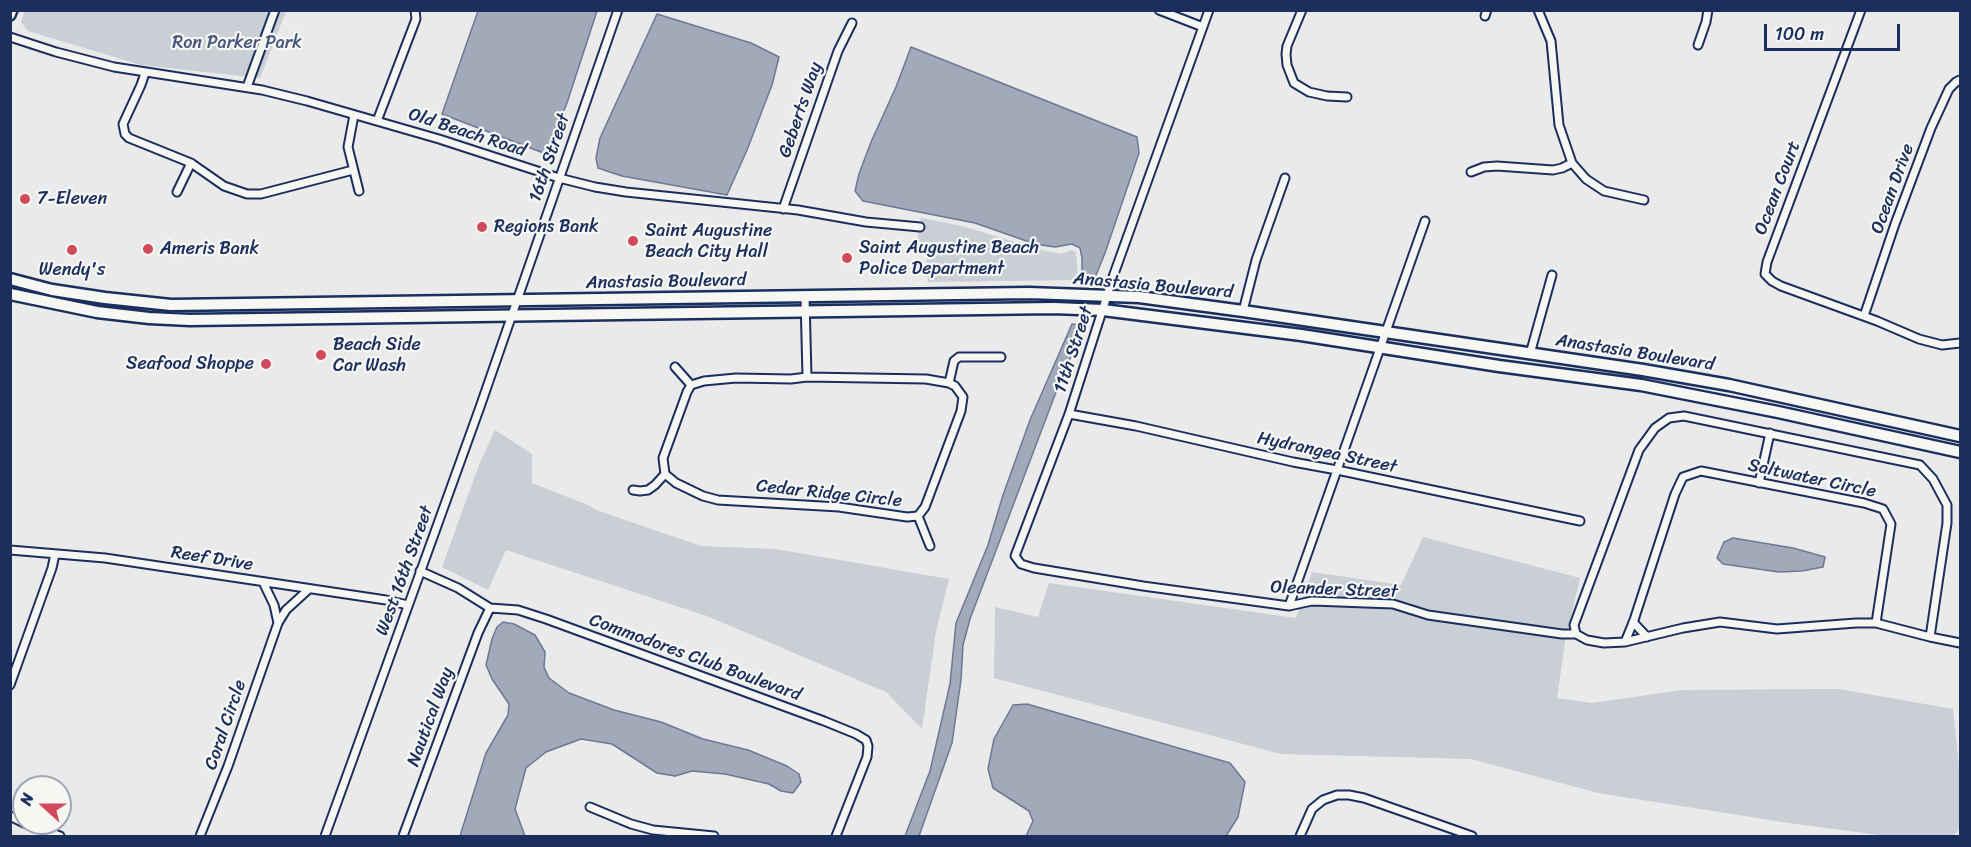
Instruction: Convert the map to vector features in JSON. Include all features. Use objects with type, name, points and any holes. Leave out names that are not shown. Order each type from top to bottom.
[{"type":"main road","name":"Anastasia Boulevard","points":[[10,279],[52,290],[171,305],[1029,293],[1139,297],[1730,385],[1960,436]]},
{"type":"main road","name":"Anastasia Boulevard","points":[[10,294],[96,312],[190,320],[1054,308],[1103,310],[1239,326],[1499,366],[1641,385],[1960,452]]},
{"type":"street","points":[[10,15],[12,10]]},
{"type":"street","points":[[247,87],[275,10]]},
{"type":"street","points":[[377,121],[416,19],[415,10]]},
{"type":"street","name":"16th Street","points":[[512,316],[618,10]]},
{"type":"street","points":[[1159,10],[1203,27]]},
{"type":"street","name":"11th Street","points":[[1019,562],[1015,556],[1068,414],[1107,296],[1209,10]]},
{"type":"street","points":[[1302,10],[1286,54],[1287,65],[1294,83],[1309,92],[1347,97]]},
{"type":"street","points":[[1538,10],[1551,40],[1559,125],[1572,162],[1595,186],[1613,194],[1644,200]]},
{"type":"street","points":[[1698,45],[1708,10]]},
{"type":"street","name":"Ocean Court","points":[[1861,10],[1767,262],[1765,274],[1772,282],[1781,286],[1864,316]]},
{"type":"street","name":"Geberts Way","points":[[783,209],[838,51],[852,23]]},
{"type":"street","name":"Old Beach Road","points":[[10,37],[56,52],[145,73],[247,87],[377,121],[560,178],[626,192],[920,227]]},
{"type":"street","points":[[145,73],[123,124],[125,134],[129,138],[191,163],[224,186],[247,194],[269,193],[353,170]]},
{"type":"street","name":"Ocean Drive","points":[[1864,316],[1895,224],[1935,119],[1949,88],[1960,80]]},
{"type":"street","points":[[354,115],[348,147],[359,191]]},
{"type":"street","points":[[1471,171],[1497,166],[1553,170],[1572,162]]},
{"type":"street","points":[[177,192],[191,163]]},
{"type":"street","points":[[1243,311],[1256,260],[1285,178]]},
{"type":"street","points":[[1289,606],[1425,221]]},
{"type":"street","points":[[1530,354],[1552,275]]},
{"type":"street","points":[[805,297],[807,377]]},
{"type":"street","name":"West 16th Street","points":[[325,837],[512,316]]},
{"type":"street","points":[[1864,316],[1919,339],[1942,345],[1960,343]]},
{"type":"street","points":[[633,490],[648,490],[665,474],[663,458],[691,385],[704,381],[735,378],[807,377],[926,379],[949,383],[954,361],[959,357],[1001,357]]},
{"type":"street","points":[[675,368],[691,385]]},
{"type":"street","name":"Cedar Ridge Circle","points":[[665,474],[676,483],[703,496],[718,500],[839,507],[907,517],[918,516],[925,507],[961,411],[963,397],[955,386],[949,383]]},
{"type":"street","name":"Hydrangea Street","points":[[1068,414],[1136,426],[1293,462],[1580,521]]},
{"type":"street","name":"Saltwater Circle","points":[[1576,634],[1574,625],[1639,450],[1655,428],[1669,418],[1684,416],[1920,465],[1933,479],[1947,506],[1947,523],[1930,637]]},
{"type":"street","points":[[1759,483],[1770,434]]},
{"type":"street","name":"Saltwater Circle","points":[[1625,642],[1683,477],[1701,471],[1864,503],[1883,509],[1891,524],[1876,623]]},
{"type":"street","points":[[918,516],[930,546]]},
{"type":"street","name":"Reef Drive","points":[[10,550],[105,558],[408,605]]},
{"type":"street","points":[[10,684],[55,554]]},
{"type":"street","name":"Oleander Street","points":[[1019,562],[1054,572],[1289,606],[1312,601],[1393,604],[1428,615],[1576,634]]},
{"type":"street","name":"Commodores Club Boulevard","points":[[420,571],[458,588],[490,608],[518,610],[546,619],[824,721],[866,740],[867,757],[836,837]]},
{"type":"street","points":[[263,582],[274,605],[278,623]]},
{"type":"street","name":"Coral Circle","points":[[200,837],[278,623],[286,610],[309,589]]},
{"type":"street","name":"Nautical Way","points":[[403,837],[478,633],[490,608]]},
{"type":"street","points":[[1633,622],[1647,637]]},
{"type":"street","points":[[1576,634],[1587,640],[1604,643],[1625,642],[1720,622],[1777,629],[1856,622],[1876,623],[1960,643]]},
{"type":"street","points":[[1300,837],[1312,810],[1323,800],[1337,795],[1364,798],[1472,837]]},
{"type":"street","points":[[590,807],[631,824],[653,830],[714,837]]},
{"type":"green space","name":"Ron Parker Park","points":[[25,10],[286,11],[260,78],[141,65],[28,31],[21,22]]},
{"type":"green space","points":[[921,218],[962,226],[1042,250],[1061,254],[1072,250],[1076,252],[1078,280],[928,282],[926,246],[917,240]]},
{"type":"green space","points":[[495,430],[532,454],[532,483],[596,510],[701,546],[776,549],[949,579],[936,632],[922,729],[886,692],[707,616],[506,550],[488,590],[442,567],[479,465]]},
{"type":"green space","points":[[1423,537],[1580,578],[1565,643],[1557,698],[1592,703],[1682,690],[1839,689],[1953,709],[1960,775],[1959,830],[1953,836],[1886,836],[1789,823],[1598,793],[1471,759],[1281,754],[994,678],[995,607],[1038,617],[1049,583],[1296,618],[1312,572],[1401,585]]},
{"type":"water","points":[[478,11],[597,11],[567,103],[546,154],[442,114]]},
{"type":"water","points":[[657,14],[751,43],[779,57],[772,85],[727,195],[622,176],[598,168],[596,158],[600,138]]},
{"type":"water","points":[[911,47],[1137,137],[1139,153],[1094,280],[1082,279],[1080,248],[1072,244],[1055,247],[1035,244],[975,223],[863,201],[855,191],[871,142]]},
{"type":"water","points":[[1072,324],[1085,325],[1061,379],[970,619],[963,645],[961,680],[952,743],[919,836],[905,836],[930,771],[950,684],[956,623],[988,545],[1030,420]]},
{"type":"water","points":[[1733,538],[1793,548],[1825,557],[1823,567],[1779,572],[1723,564],[1717,558],[1724,542]]},
{"type":"water","points":[[503,622],[514,624],[535,635],[545,652],[544,667],[549,678],[569,693],[614,710],[661,722],[703,739],[748,750],[787,766],[799,774],[801,782],[793,793],[781,791],[769,784],[725,774],[692,771],[675,776],[657,773],[612,744],[581,739],[546,752],[526,768],[515,809],[525,836],[460,836],[486,753],[508,715],[509,704],[492,679],[486,665],[492,639],[497,627]]},
{"type":"water","points":[[1027,704],[1230,763],[1245,782],[1238,817],[1226,836],[1026,836],[1033,821],[1029,811],[993,788],[988,769],[994,739],[1013,705]]},
{"type":"place","name":"7-Eleven","points":[[25,199]]},
{"type":"place","name":"Regions Bank","points":[[482,227]]},
{"type":"place","name":"Saint Augustine Beach City Hall","points":[[633,241]]},
{"type":"place","name":"Ameris Bank","points":[[148,249]]},
{"type":"place","name":"Wendy's","points":[[72,250]]},
{"type":"place","name":"Saint Augustine Beach Police Department","points":[[847,258]]},
{"type":"place","name":"Beach Side Car Wash","points":[[321,355]]},
{"type":"place","name":"Seafood Shoppe","points":[[266,364]]}]
